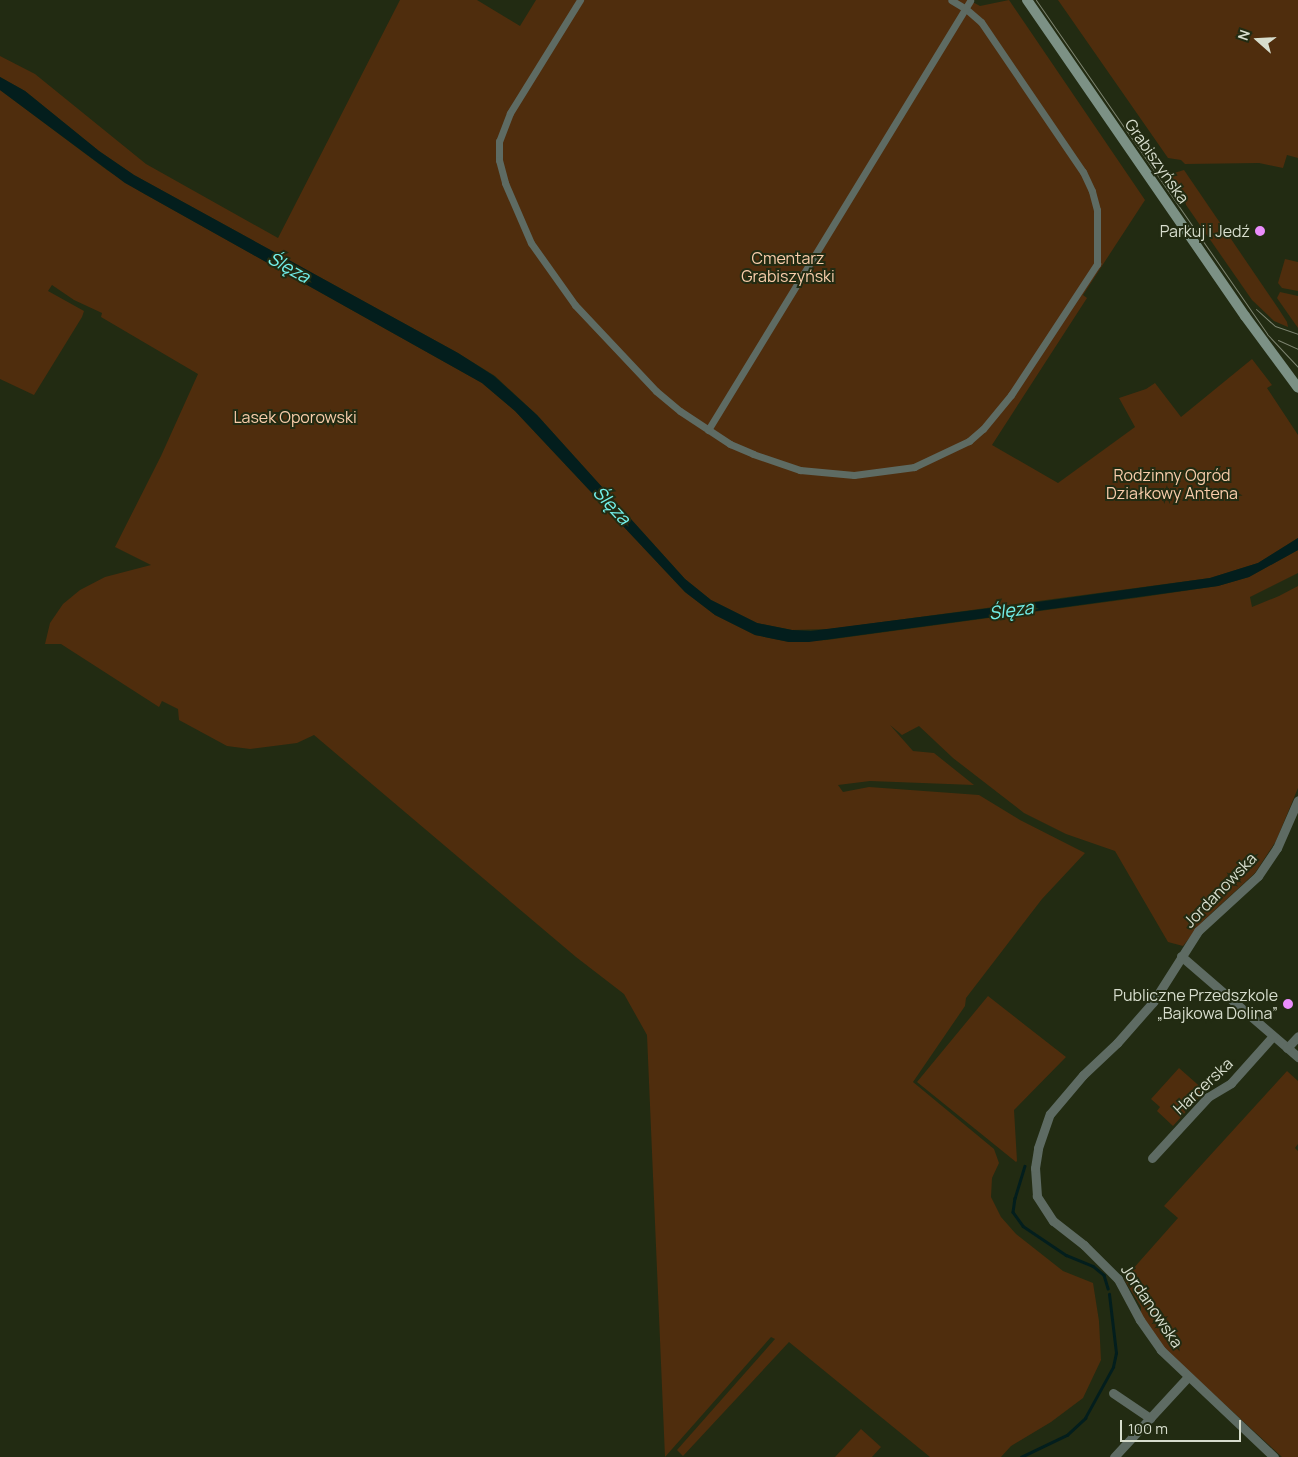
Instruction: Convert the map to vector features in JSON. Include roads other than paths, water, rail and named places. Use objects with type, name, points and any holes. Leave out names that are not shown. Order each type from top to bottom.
[{"type":"main road","name":"Grabiszyńska","points":[[1027,0],[1245,316],[1298,388]]},
{"type":"street","points":[[580,0],[510,113],[499,142],[499,160],[505,183],[532,243],[566,294],[656,391],[708,430],[738,447],[800,470],[854,475],[898,471],[931,460],[969,441],[994,417],[1094,269],[1098,258],[1097,210],[1092,190],[1083,172],[984,26],[966,8],[951,0]]},
{"type":"street","points":[[708,430],[970,1]]},
{"type":"street","name":"Jordanowska","points":[[1274,1457],[1187,1378],[1156,1345],[1118,1279],[1084,1245],[1052,1221],[1037,1196],[1035,1168],[1038,1148],[1050,1114],[1083,1075],[1117,1043],[1153,1002],[1182,956],[1208,920],[1250,886],[1266,866],[1277,848],[1298,800]]},
{"type":"street","points":[[1182,956],[1298,1057]]},
{"type":"street","name":"Harcerska","points":[[1152,1158],[1208,1097],[1231,1083],[1273,1036]]},
{"type":"street","points":[[1288,1048],[1298,1036]]},
{"type":"street","points":[[1114,1457],[1187,1378]]},
{"type":"street","points":[[1113,1393],[1150,1418]]},
{"type":"water","name":"Ślęza","points":[[0,77],[25,91],[99,151],[134,175],[458,353],[494,376],[537,415],[685,579],[711,600],[757,623],[792,630],[811,631],[1045,601],[1210,578],[1258,563],[1298,538],[1298,550],[1249,577],[1218,586],[809,642],[789,642],[755,635],[715,615],[685,592],[515,411],[482,383],[125,183],[0,90]]},
{"type":"waterway","points":[[1025,1166],[1015,1198],[1013,1212],[1023,1226],[1066,1255],[1093,1266],[1104,1275],[1108,1288]]},
{"type":"waterway","points":[[1021,1457],[1067,1435],[1085,1418],[1113,1367],[1116,1353],[1109,1294]]},
{"type":"tram line","points":[[1036,0],[1267,334],[1298,367]]},
{"type":"tram line","points":[[1256,309],[1275,326],[1298,334]]},
{"type":"tram line","points":[[1278,340],[1298,349]]},
{"type":"place","name":"Parkuj i Jedź","points":[[1260,231]]},
{"type":"place","name":"Publiczne Przedszkole „Bajkowa Dolina”","points":[[1288,1004]]},
{"type":"park label","name":"Cmentarz Grabiszyński","points":[[788,267]]},
{"type":"park label","name":"Lasek Oporowski","points":[[295,417]]},
{"type":"park label","name":"Rodzinny Ogród Działkowy Antena","points":[[1172,484]]}]
